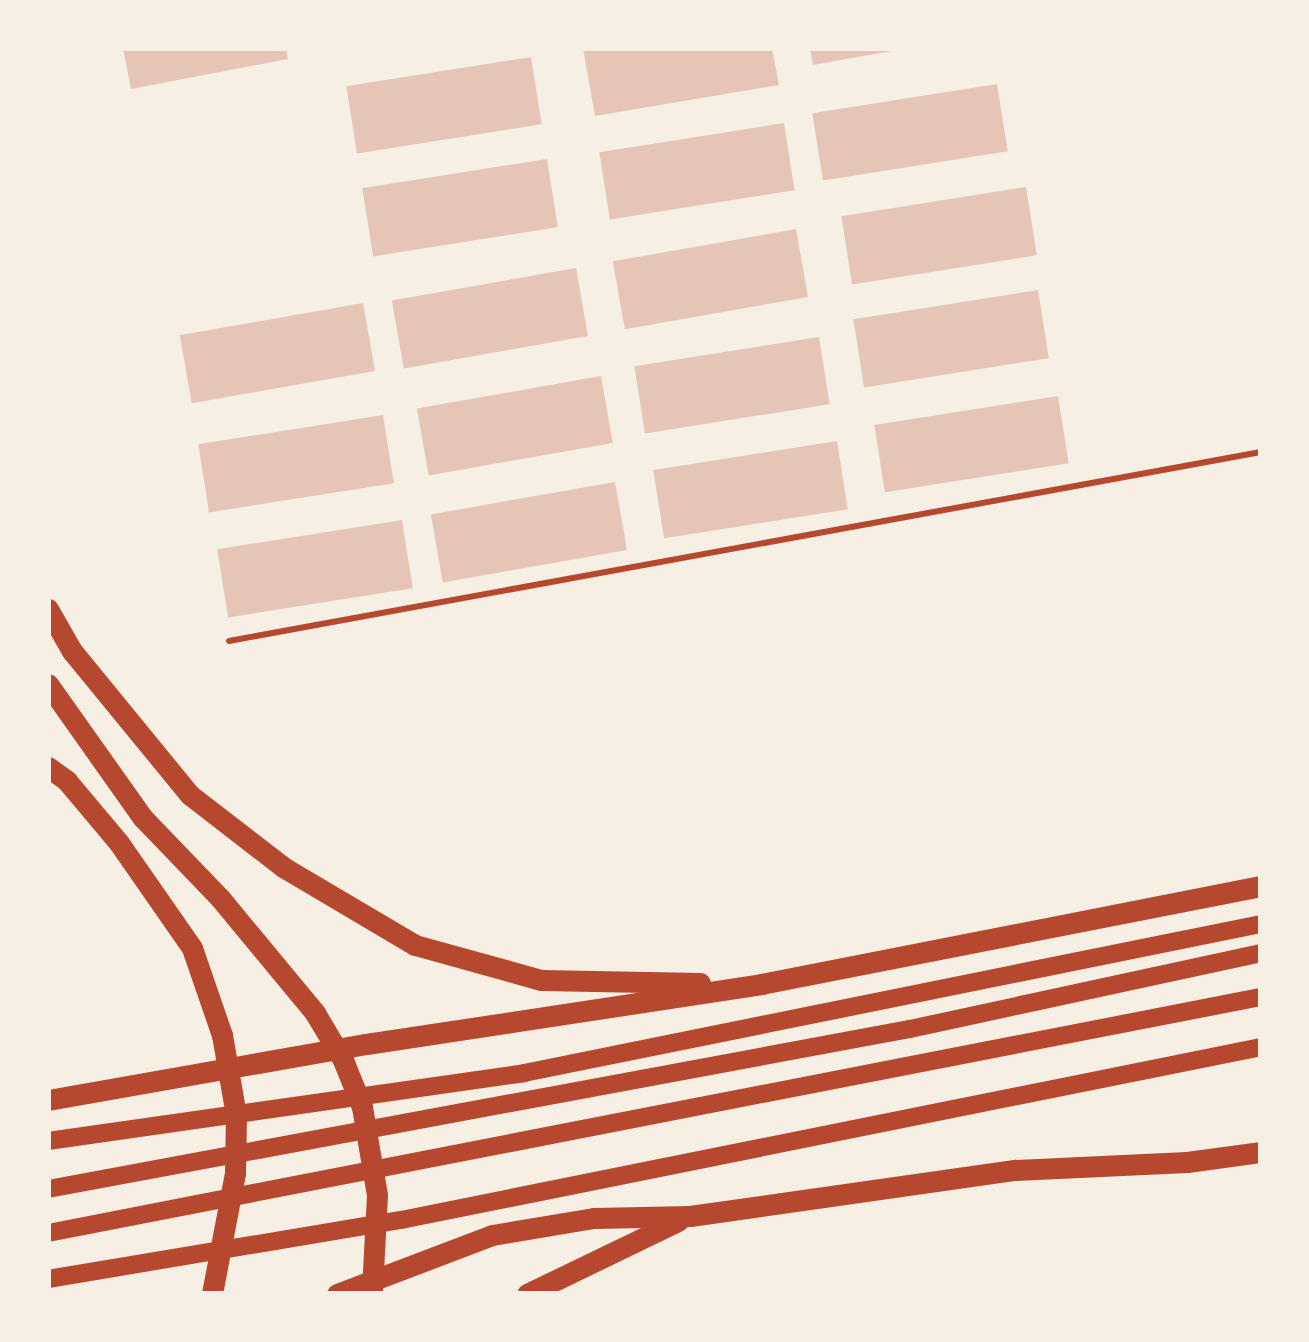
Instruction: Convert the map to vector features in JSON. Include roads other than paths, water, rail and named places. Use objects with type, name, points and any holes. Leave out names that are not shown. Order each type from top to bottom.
[{"type":"highway","points":[[48,609],[72,651],[190,795],[283,867],[415,945],[541,980],[760,984]]},
{"type":"highway","points":[[48,684],[143,818],[302,996],[343,1060],[362,1107],[377,1195],[371,1294]]},
{"type":"highway","points":[[48,767],[67,781],[119,843],[192,948],[222,1035],[236,1115],[235,1173],[212,1294]]},
{"type":"highway","points":[[48,1100],[366,1044],[760,984],[1261,886]]},
{"type":"highway","points":[[337,1294],[492,1235],[594,1217],[690,1216],[1015,1170],[1186,1162],[1261,1152]]},
{"type":"highway","points":[[527,1294],[555,1276],[690,1216]]},
{"type":"main road","points":[[48,1141],[524,1073],[1261,924]]},
{"type":"main road","points":[[48,1189],[910,1029],[1261,953]]},
{"type":"main road","points":[[48,1234],[1261,997]]},
{"type":"main road","points":[[48,1279],[401,1220],[1261,1046]]},
{"type":"lane","points":[[229,641],[1261,452]]}]
